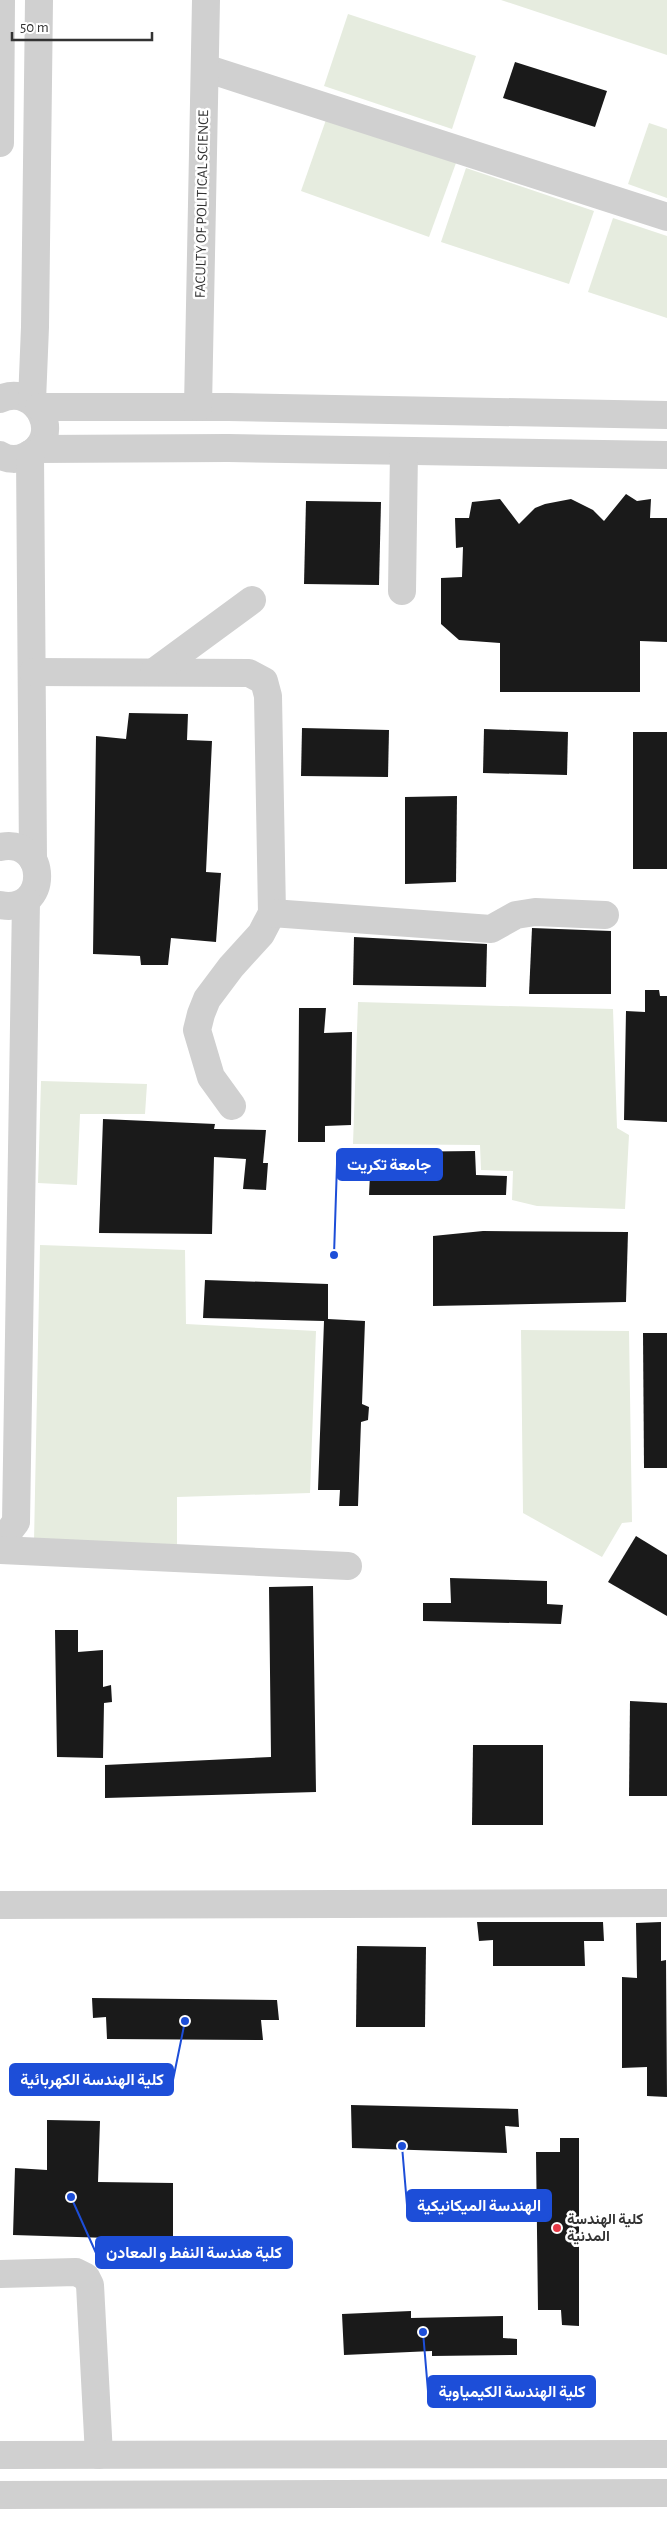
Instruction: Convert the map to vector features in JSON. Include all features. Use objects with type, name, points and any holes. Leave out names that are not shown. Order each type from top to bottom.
[{"type":"street","points":[[0,143],[1,0]]},
{"type":"street","points":[[0,1543],[16,1522],[13,903],[36,887],[38,878],[33,860],[34,452],[45,433],[43,415],[35,404],[39,0]]},
{"type":"street","name":"FACULTY OF POLITICAL SCIENCE","points":[[198,407],[206,0]]},
{"type":"street","points":[[205,68],[667,217]]},
{"type":"street","points":[[0,399],[15,395],[35,404],[667,415]]},
{"type":"street","points":[[402,591],[404,451]]},
{"type":"street","points":[[0,456],[13,459],[34,452],[404,451],[667,455]]},
{"type":"street","points":[[154,672],[252,600]]},
{"type":"street","points":[[33,672],[249,673],[264,681],[268,696],[272,914],[261,934],[231,967],[207,999],[200,1014],[197,1030],[211,1077],[232,1106]]},
{"type":"street","points":[[0,847],[14,847],[25,851],[33,860]]},
{"type":"street","points":[[272,914],[491,929],[516,915],[535,912],[605,915]]},
{"type":"street","points":[[0,1550],[348,1566]]},
{"type":"street","points":[[0,1906],[667,1903]]},
{"type":"street","points":[[0,2274],[76,2272],[86,2277],[90,2285],[112,2455],[122,2495]]},
{"type":"street","points":[[582,2454],[582,2494]]},
{"type":"street","points":[[0,2455],[667,2454]]},
{"type":"street","points":[[0,2494],[667,2493]]},
{"type":"shaded area","points":[[501,0],[667,0],[667,55]]},
{"type":"shaded area","points":[[348,14],[476,56],[452,129],[324,86]]},
{"type":"shaded area","points":[[327,117],[456,163],[429,237],[301,191]]},
{"type":"shaded area","points":[[649,123],[667,129],[667,198],[628,184]]},
{"type":"shaded area","points":[[466,168],[594,211],[569,284],[441,242]]},
{"type":"shaded area","points":[[613,218],[667,236],[667,318],[588,292]]},
{"type":"shaded area","points":[[358,1002],[613,1009],[617,1128],[629,1135],[625,1209],[537,1206],[512,1200],[513,1171],[481,1170],[480,1145],[353,1144]]},
{"type":"shaded area","points":[[41,1081],[147,1084],[145,1114],[80,1114],[77,1185],[38,1183]]},
{"type":"shaded area","points":[[40,1245],[185,1250],[186,1324],[316,1331],[310,1493],[177,1497],[177,1545],[34,1542]]},
{"type":"shaded area","points":[[521,1330],[629,1331],[632,1522],[622,1523],[602,1557],[523,1513]]},
{"type":"building","points":[[515,62],[607,91],[595,127],[503,98]]},
{"type":"building","points":[[626,494],[637,501],[651,499],[650,518],[667,518],[667,642],[640,641],[640,692],[500,692],[500,643],[459,640],[441,624],[441,578],[462,577],[463,547],[456,548],[455,518],[469,518],[472,502],[500,499],[519,524],[535,508],[571,499],[593,510],[604,521]]},
{"type":"building","points":[[306,501],[381,502],[379,585],[304,584]]},
{"type":"building","points":[[129,713],[188,714],[187,740],[212,741],[206,872],[221,873],[216,942],[171,938],[168,965],[141,965],[140,956],[93,954],[96,736],[126,739]]},
{"type":"building","points":[[302,728],[389,730],[388,777],[301,776]]},
{"type":"building","points":[[484,729],[568,732],[567,775],[483,773]]},
{"type":"building","points":[[633,732],[667,732],[667,869],[633,869]]},
{"type":"building","points":[[457,796],[456,882],[405,884],[405,797]]},
{"type":"building","points":[[532,928],[611,931],[611,994],[529,994]]},
{"type":"building","points":[[354,937],[487,944],[486,987],[353,985]]},
{"type":"building","points":[[645,990],[659,990],[660,996],[667,996],[667,1122],[624,1120],[626,1011],[645,1012]]},
{"type":"building","points":[[299,1008],[326,1008],[324,1033],[352,1032],[351,1125],[325,1126],[325,1142],[298,1142]]},
{"type":"building","points":[[103,1119],[215,1124],[214,1129],[266,1130],[263,1163],[268,1163],[266,1190],[243,1189],[246,1159],[214,1157],[212,1234],[99,1233]]},
{"type":"building","points":[[475,1151],[476,1175],[507,1176],[506,1195],[369,1195],[370,1175],[384,1174],[386,1152]]},
{"type":"building","points":[[483,1231],[628,1232],[626,1302],[433,1306],[433,1236]]},
{"type":"building","points":[[205,1280],[328,1284],[328,1319],[365,1321],[362,1404],[369,1407],[368,1420],[361,1422],[358,1506],[339,1506],[340,1490],[318,1490],[324,1321],[203,1318]]},
{"type":"building","points":[[643,1333],[667,1333],[667,1468],[644,1468]]},
{"type":"building","points":[[636,1536],[667,1555],[667,1616],[608,1582]]},
{"type":"building","points":[[450,1578],[547,1581],[547,1604],[563,1605],[561,1624],[423,1621],[423,1603],[451,1603]]},
{"type":"building","points":[[313,1586],[316,1792],[105,1798],[105,1765],[271,1757],[269,1587]]},
{"type":"building","points":[[55,1630],[78,1630],[78,1652],[103,1650],[103,1687],[111,1685],[112,1702],[104,1703],[103,1758],[57,1757]]},
{"type":"building","points":[[630,1701],[667,1703],[667,1796],[629,1796]]},
{"type":"building","points":[[473,1745],[543,1745],[543,1825],[472,1825]]},
{"type":"building","points":[[477,1922],[603,1922],[604,1941],[584,1941],[585,1966],[493,1966],[493,1940],[479,1941]]},
{"type":"building","points":[[661,1922],[661,1961],[666,1960],[667,2097],[647,2096],[647,2067],[622,2068],[622,1977],[637,1978],[636,1923]]},
{"type":"building","points":[[357,1946],[426,1947],[425,2027],[356,2027]]},
{"type":"building","points":[[92,1998],[277,2000],[279,2020],[261,2020],[263,2040],[107,2039],[106,2017],[93,2018]]},
{"type":"building","points":[[351,2105],[518,2109],[519,2127],[505,2126],[507,2153],[352,2148]]},
{"type":"building","points":[[47,2120],[100,2121],[98,2182],[173,2183],[173,2240],[13,2235],[15,2168],[47,2170]]},
{"type":"building","points":[[560,2138],[579,2138],[579,2326],[562,2325],[561,2310],[538,2310],[536,2152],[560,2152]]},
{"type":"building","points":[[411,2311],[411,2318],[503,2316],[503,2338],[517,2339],[517,2355],[432,2356],[432,2351],[344,2355],[342,2314]]},
{"type":"place","name":"جامعة تكريت","points":[[334,1255]]},
{"type":"place","name":"كلية الهندسة الكهربائية","points":[[185,2021]]},
{"type":"place","name":"الهندسة الميكانيكية","points":[[402,2146]]},
{"type":"place","name":"كلية هندسة النفط و المعادن","points":[[71,2197]]},
{"type":"place","name":"كلية الهندسة المدنية","points":[[557,2228]]},
{"type":"place","name":"كلية الهندسة الكيمياوية","points":[[423,2332]]}]
